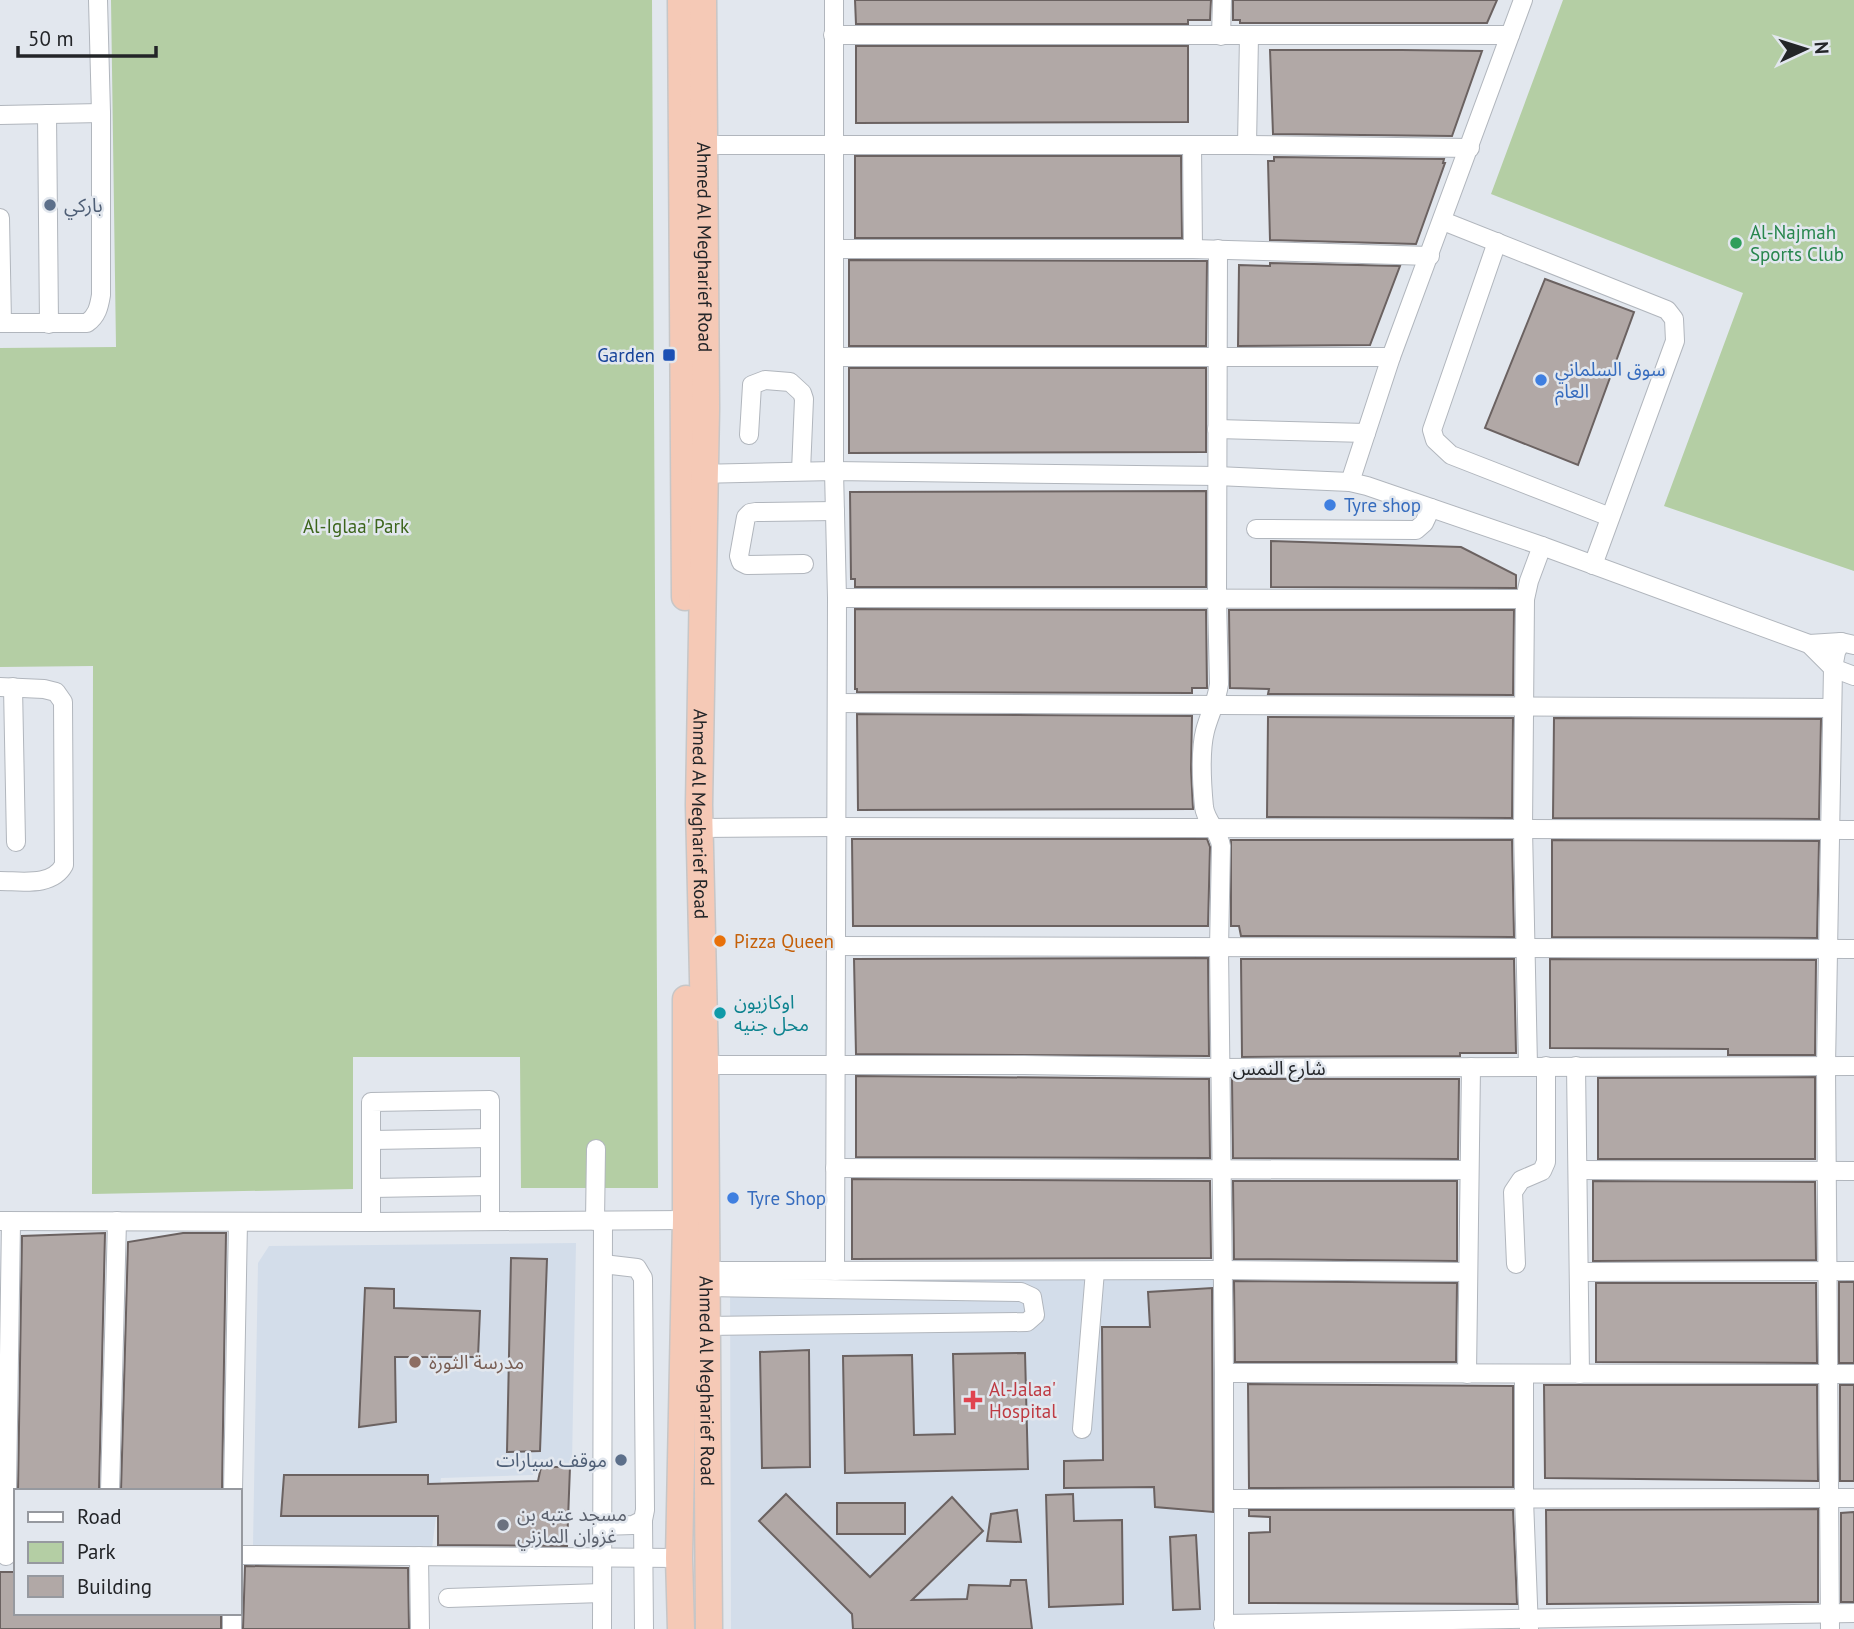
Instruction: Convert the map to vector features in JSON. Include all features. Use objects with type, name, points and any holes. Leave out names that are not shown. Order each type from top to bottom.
[{"type":"highway","name":"Ahmed Al Megharief Road","points":[[681,0],[695,474],[705,1065],[705,1326],[693,1497],[679,1558],[681,1629]]},
{"type":"highway","name":"Ahmed Al Megharief Road","points":[[703,0],[705,145],[695,474],[686,1220],[693,1497],[709,1629]]},
{"type":"street","points":[[0,218],[1,323],[87,323],[92,319],[99,307],[101,295],[98,0]]},
{"type":"street","points":[[834,0],[834,471],[837,598],[835,1271]]},
{"type":"street","points":[[1221,36],[1222,0]]},
{"type":"street","points":[[1350,482],[1391,357],[1523,0]]},
{"type":"street","points":[[833,35],[1510,35]]},
{"type":"street","points":[[1247,145],[1249,36]]},
{"type":"street","points":[[0,115],[101,113]]},
{"type":"street","points":[[47,114],[49,324]]},
{"type":"street","points":[[705,145],[1247,145],[1470,148]]},
{"type":"street","points":[[1192,145],[1193,248]]},
{"type":"street","points":[[1443,221],[1667,310],[1674,319],[1675,341],[1593,565]]},
{"type":"street","points":[[1497,242],[1432,430],[1435,440],[1451,455],[1610,517]]},
{"type":"street","points":[[834,249],[1193,248],[1430,256]]},
{"type":"street","points":[[1218,249],[1219,684],[1205,733],[1203,752],[1204,808],[1222,846],[1219,948],[1224,1627],[1830,1621],[1854,1613]]},
{"type":"street","points":[[835,357],[1391,357]]},
{"type":"street","points":[[750,435],[752,385],[765,380],[790,382],[798,388],[804,399],[801,471]]},
{"type":"street","points":[[1217,429],[1366,433]]},
{"type":"street","points":[[695,474],[834,471],[1217,476],[1350,482],[1542,546],[1809,644],[1848,643]]},
{"type":"street","points":[[1256,528],[1416,530],[1424,523],[1431,508]]},
{"type":"street","points":[[804,564],[747,565],[741,562],[739,555],[746,517],[756,512],[835,511]]},
{"type":"street","points":[[1516,1264],[1513,1192],[1521,1180],[1542,1171],[1546,1162],[1526,949],[1523,829],[1525,599],[1542,546]]},
{"type":"street","points":[[837,598],[1525,599]]},
{"type":"street","points":[[1830,1621],[1826,1066],[1829,830],[1833,668],[1836,652],[1848,643]]},
{"type":"street","points":[[837,703],[1524,706],[1833,702],[1854,677],[1833,668],[1809,644]]},
{"type":"street","points":[[0,881],[47,880],[59,873],[64,865],[63,702],[56,692],[44,689],[6,687],[16,842]]},
{"type":"street","points":[[699,828],[1854,830]]},
{"type":"street","points":[[836,946],[1854,949]]},
{"type":"street","name":"شارع النمس","points":[[705,1065],[1220,1068],[1854,1066]]},
{"type":"street","points":[[1576,1066],[1580,1374]]},
{"type":"street","points":[[1466,1374],[1471,1067]]},
{"type":"street","points":[[372,1222],[371,1102],[491,1100],[490,1222]]},
{"type":"street","points":[[372,1140],[490,1139]]},
{"type":"street","points":[[596,1149],[603,1264],[602,1629]]},
{"type":"street","points":[[835,1168],[1469,1170]]},
{"type":"street","points":[[1578,1170],[1854,1171]]},
{"type":"street","points":[[372,1188],[490,1186]]},
{"type":"street","points":[[7,1556],[6,1222],[686,1220]]},
{"type":"street","points":[[110,1489],[117,1221]]},
{"type":"street","points":[[233,1489],[238,1222]]},
{"type":"street","points":[[603,1264],[637,1268],[643,1278],[643,1629]]},
{"type":"street","points":[[705,1279],[835,1271],[1468,1272]]},
{"type":"street","points":[[1082,1429],[1096,1271]]},
{"type":"street","points":[[1579,1272],[1854,1271]]},
{"type":"street","points":[[705,1279],[1021,1292],[1032,1297],[1035,1315],[1027,1322],[705,1326]]},
{"type":"street","points":[[1224,1373],[1854,1374]]},
{"type":"street","points":[[1524,1374],[1524,1500],[1529,1624]]},
{"type":"street","points":[[1225,1499],[1854,1498]]},
{"type":"street","points":[[602,1526],[633,1525],[643,1520]]},
{"type":"street","points":[[242,1555],[679,1558]]},
{"type":"street","points":[[419,1556],[420,1629]]},
{"type":"street","points":[[448,1598],[602,1593]]},
{"type":"shaded area","name":"مدرسة الثورة","points":[[576,1243],[572,1463],[535,1462],[533,1475],[441,1478],[432,1548],[253,1545],[258,1263],[269,1246]]},
{"type":"shaded area","name":"Al-Jalaa' Hospital","points":[[730,1280],[1215,1280],[1217,1629],[731,1629]]},
{"type":"green space","name":"Al-Iglaa' Park","points":[[111,0],[652,0],[658,1188],[521,1188],[520,1057],[353,1057],[353,1189],[92,1194],[93,666],[0,667],[0,348],[116,347]]},
{"type":"green space","name":"Al-Najmah Sports Club","points":[[1563,0],[1854,0],[1854,571],[1664,506],[1743,293],[1491,194]]},
{"type":"building","points":[[855,0],[1211,0],[1210,20],[1188,20],[1188,24],[856,24]]},
{"type":"building","points":[[1233,0],[1497,0],[1487,23],[1240,23],[1240,20],[1233,20]]},
{"type":"building","points":[[856,46],[1188,46],[1188,122],[856,123]]},
{"type":"building","points":[[1270,50],[1482,51],[1452,136],[1273,134]]},
{"type":"building","points":[[855,156],[1181,156],[1182,238],[855,238]]},
{"type":"building","points":[[1274,157],[1444,159],[1445,163],[1416,244],[1270,240],[1268,161],[1274,161]]},
{"type":"building","points":[[849,260],[1207,261],[1206,346],[849,346]]},
{"type":"building","points":[[1270,263],[1400,266],[1370,345],[1238,346],[1239,265],[1270,266]]},
{"type":"building","points":[[1545,279],[1634,312],[1578,465],[1485,428]]},
{"type":"building","points":[[849,368],[1206,368],[1206,452],[849,453]]},
{"type":"building","points":[[1206,491],[1206,587],[855,587],[855,579],[851,579],[850,492]]},
{"type":"building","points":[[1271,541],[1461,547],[1516,575],[1516,588],[1271,587]]},
{"type":"building","points":[[855,609],[1206,610],[1207,688],[1192,688],[1192,693],[857,692]]},
{"type":"building","points":[[1229,610],[1514,610],[1513,695],[1268,694],[1269,689],[1230,688]]},
{"type":"building","points":[[857,714],[1192,716],[1193,809],[858,810]]},
{"type":"building","points":[[1268,717],[1513,718],[1512,818],[1267,817]]},
{"type":"building","points":[[1554,718],[1821,719],[1819,819],[1553,818]]},
{"type":"building","points":[[852,839],[1207,839],[1210,847],[1208,926],[853,926]]},
{"type":"building","points":[[1231,840],[1512,840],[1514,937],[1241,936],[1239,926],[1231,926]]},
{"type":"building","points":[[1552,840],[1819,841],[1817,938],[1552,937]]},
{"type":"building","points":[[1208,958],[1209,1056],[856,1054],[854,959]]},
{"type":"building","points":[[1241,959],[1514,959],[1516,1053],[1460,1053],[1460,1056],[1242,1057]]},
{"type":"building","points":[[1550,959],[1816,960],[1815,1055],[1728,1055],[1728,1049],[1550,1048]]},
{"type":"building","points":[[856,1076],[1209,1079],[1210,1158],[856,1157]]},
{"type":"building","points":[[1815,1077],[1815,1159],[1598,1159],[1598,1078]]},
{"type":"building","points":[[1232,1079],[1459,1079],[1458,1159],[1233,1158]]},
{"type":"building","points":[[852,1179],[1210,1181],[1211,1258],[852,1259]]},
{"type":"building","points":[[1233,1181],[1457,1181],[1457,1261],[1234,1259]]},
{"type":"building","points":[[1593,1181],[1815,1182],[1816,1260],[1593,1261]]},
{"type":"building","points":[[105,1233],[99,1489],[18,1489],[22,1236]]},
{"type":"building","points":[[183,1233],[226,1233],[222,1489],[121,1489],[128,1242]]},
{"type":"building","points":[[511,1258],[547,1259],[540,1451],[507,1452]]},
{"type":"building","points":[[1234,1281],[1457,1283],[1456,1362],[1235,1362]]},
{"type":"building","points":[[1839,1282],[1854,1282],[1854,1363],[1839,1363]]},
{"type":"building","points":[[1596,1283],[1816,1283],[1817,1363],[1596,1362]]},
{"type":"building","points":[[365,1288],[394,1289],[394,1308],[480,1311],[478,1357],[395,1357],[396,1422],[359,1427]]},
{"type":"building","points":[[1212,1288],[1213,1512],[1155,1507],[1154,1487],[1064,1488],[1064,1461],[1103,1460],[1102,1327],[1150,1327],[1148,1292]]},
{"type":"building","points":[[809,1350],[810,1467],[762,1468],[760,1352]]},
{"type":"building","points":[[1025,1353],[1028,1469],[845,1473],[843,1356],[912,1355],[914,1435],[955,1434],[953,1354]]},
{"type":"building","points":[[1248,1384],[1513,1386],[1513,1487],[1249,1488]]},
{"type":"building","points":[[1544,1385],[1817,1385],[1818,1481],[1545,1478]]},
{"type":"building","points":[[1840,1385],[1854,1385],[1854,1481],[1840,1481]]},
{"type":"building","points":[[541,1467],[570,1467],[567,1546],[438,1545],[438,1516],[281,1516],[284,1475],[428,1475],[428,1484],[538,1481]]},
{"type":"building","points":[[786,1494],[870,1577],[952,1497],[983,1531],[912,1600],[967,1599],[969,1585],[1010,1586],[1011,1580],[1026,1580],[1032,1629],[853,1629],[852,1614],[759,1521]]},
{"type":"building","points":[[1073,1494],[1074,1521],[1122,1520],[1123,1604],[1049,1607],[1046,1495]]},
{"type":"building","points":[[837,1503],[905,1503],[905,1534],[837,1534]]},
{"type":"building","points":[[1818,1509],[1818,1602],[1547,1604],[1546,1510]]},
{"type":"building","points":[[1017,1510],[1021,1542],[987,1541],[991,1514]]},
{"type":"building","points":[[1249,1510],[1513,1510],[1517,1604],[1249,1603],[1249,1533],[1270,1532],[1270,1517],[1249,1516]]},
{"type":"building","points":[[1854,1512],[1854,1602],[1841,1602],[1841,1513]]},
{"type":"building","points":[[1196,1535],[1200,1609],[1173,1610],[1170,1537]]},
{"type":"building","points":[[245,1566],[408,1568],[409,1629],[243,1629]]},
{"type":"building","points":[[0,1572],[14,1572],[14,1615],[221,1615],[221,1629],[0,1629]]},
{"type":"place","name":"باركي","points":[[50,205]]},
{"type":"place","name":"Al-Najmah Sports Club","points":[[1736,243]]},
{"type":"place","name":"Garden","points":[[669,355]]},
{"type":"place","name":"سوق السلماني العام","points":[[1541,380]]},
{"type":"place","name":"Tyre shop","points":[[1330,505]]},
{"type":"place","name":"Pizza Queen","points":[[720,941]]},
{"type":"place","name":"اوكازيون محل جنيه","points":[[720,1013]]},
{"type":"place","name":"Tyre Shop","points":[[733,1198]]},
{"type":"place","name":"مدرسة الثورة","points":[[415,1362]]},
{"type":"place","name":"Al-Jalaa' Hospital","points":[[973,1400]]},
{"type":"place","name":"موقف سيارات","points":[[621,1460]]},
{"type":"place","name":"مسجد عتبه بن غزوان المازني","points":[[503,1525]]}]
